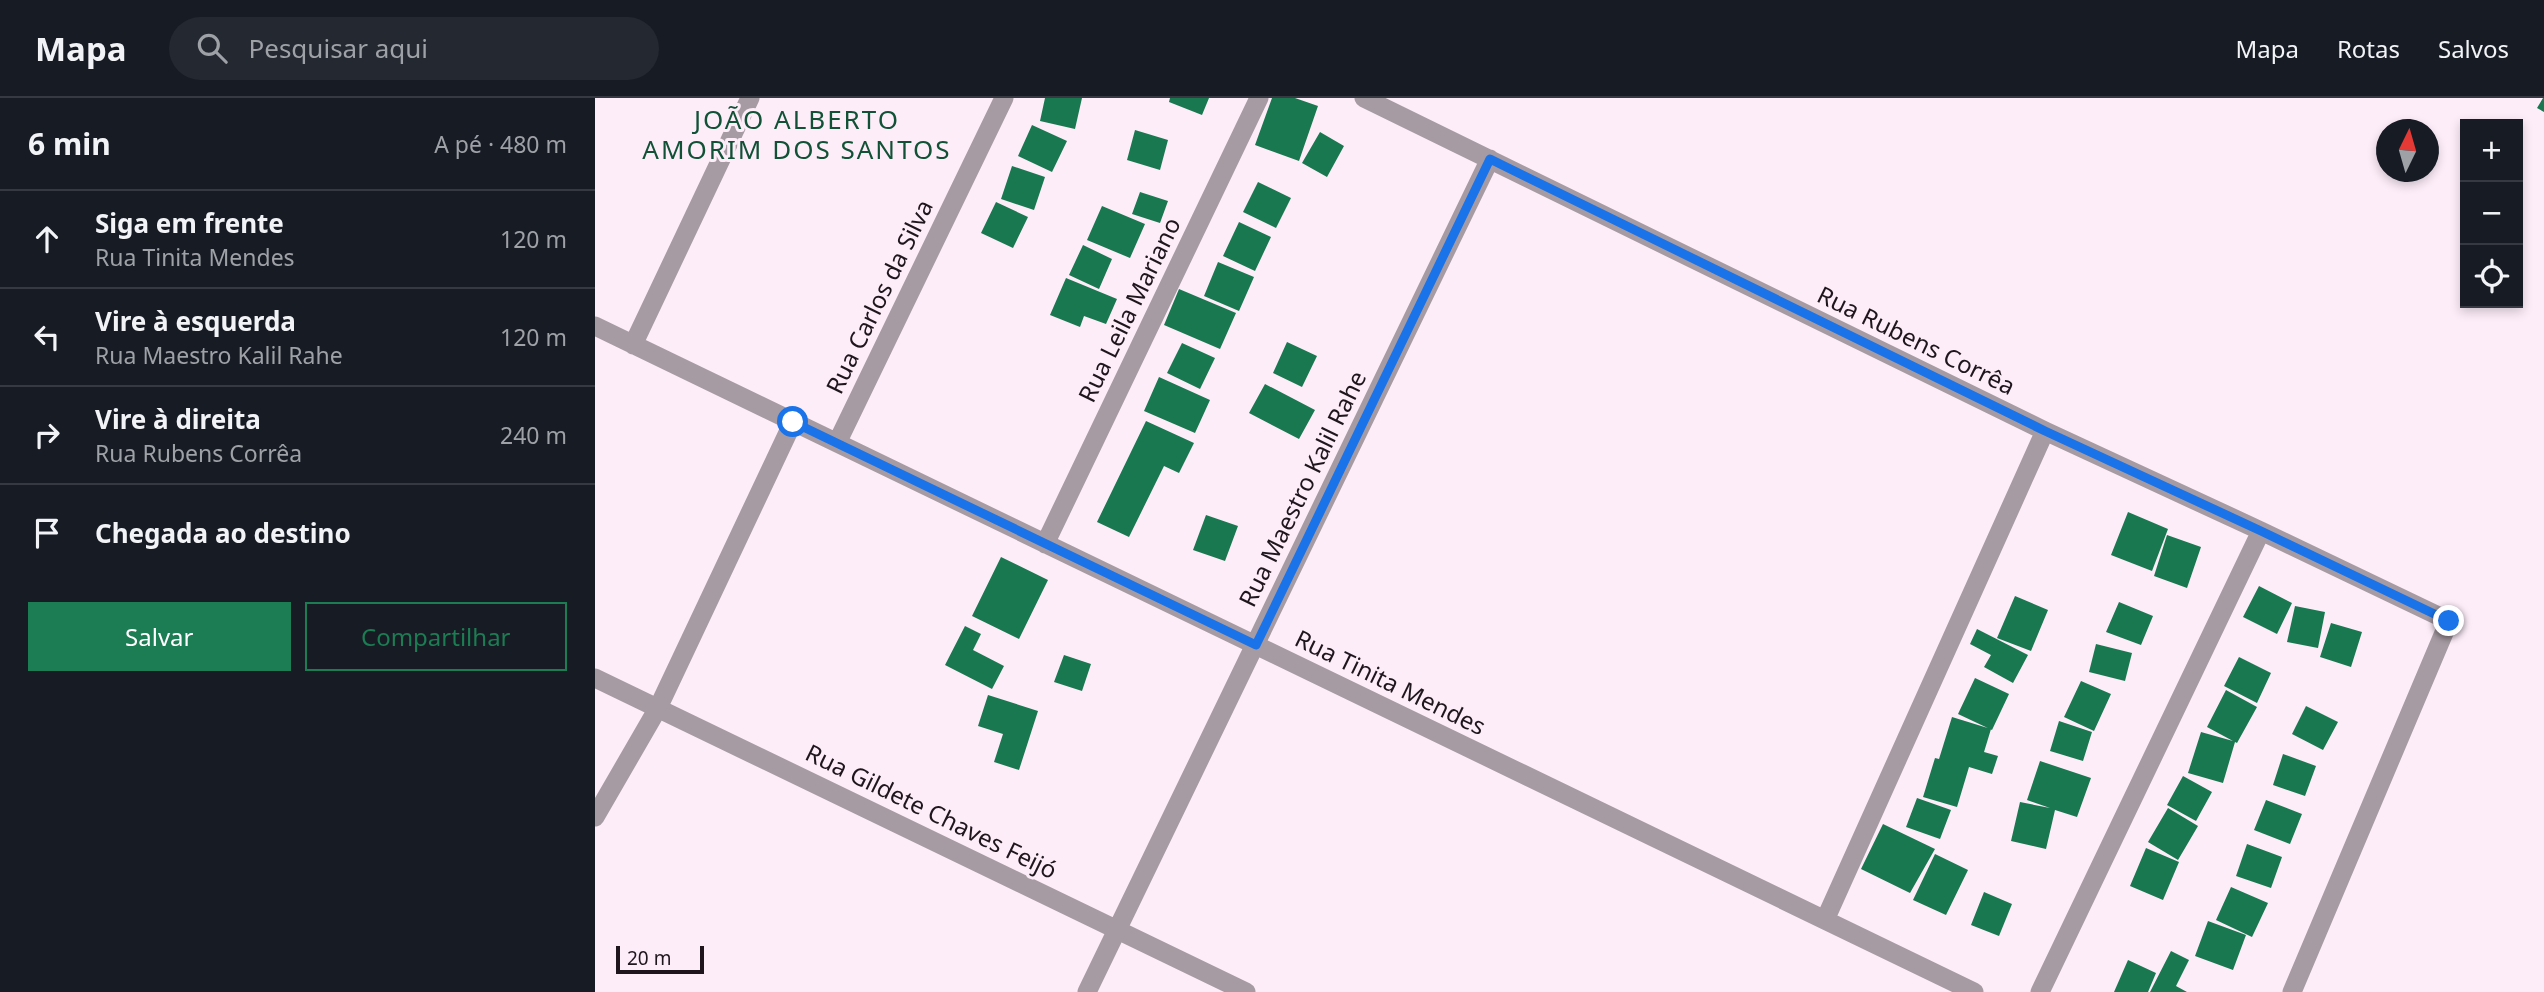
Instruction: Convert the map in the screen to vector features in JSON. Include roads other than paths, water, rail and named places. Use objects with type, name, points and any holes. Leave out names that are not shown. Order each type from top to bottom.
[{"type":"street","points":[[633,345],[750,98]]},
{"type":"street","name":"Rua Carlos da Silva","points":[[837,443],[1005,98]]},
{"type":"street","name":"Rua Leila Mariano","points":[[1045,544],[1259,98]]},
{"type":"street","name":"Rua Rubens Corrêa","points":[[1364,98],[2045,431],[2449,621],[2292,992]]},
{"type":"street","name":"Rua Maestro Kalil Rahe","points":[[1087,992],[1490,159]]},
{"type":"street","name":"Rua Tinita Mendes","points":[[595,326],[1974,992]]},
{"type":"street","points":[[595,817],[658,708],[793,422]]},
{"type":"street","points":[[1825,920],[2045,431]]},
{"type":"street","points":[[2040,992],[2261,531]]},
{"type":"street","name":"Rua Gildete Chaves Feijó","points":[[595,678],[1246,992]]},
{"type":"district","name":"JOÃO ALBERTO AMORIM DOS SANTOS","points":[[797,135]]}]
